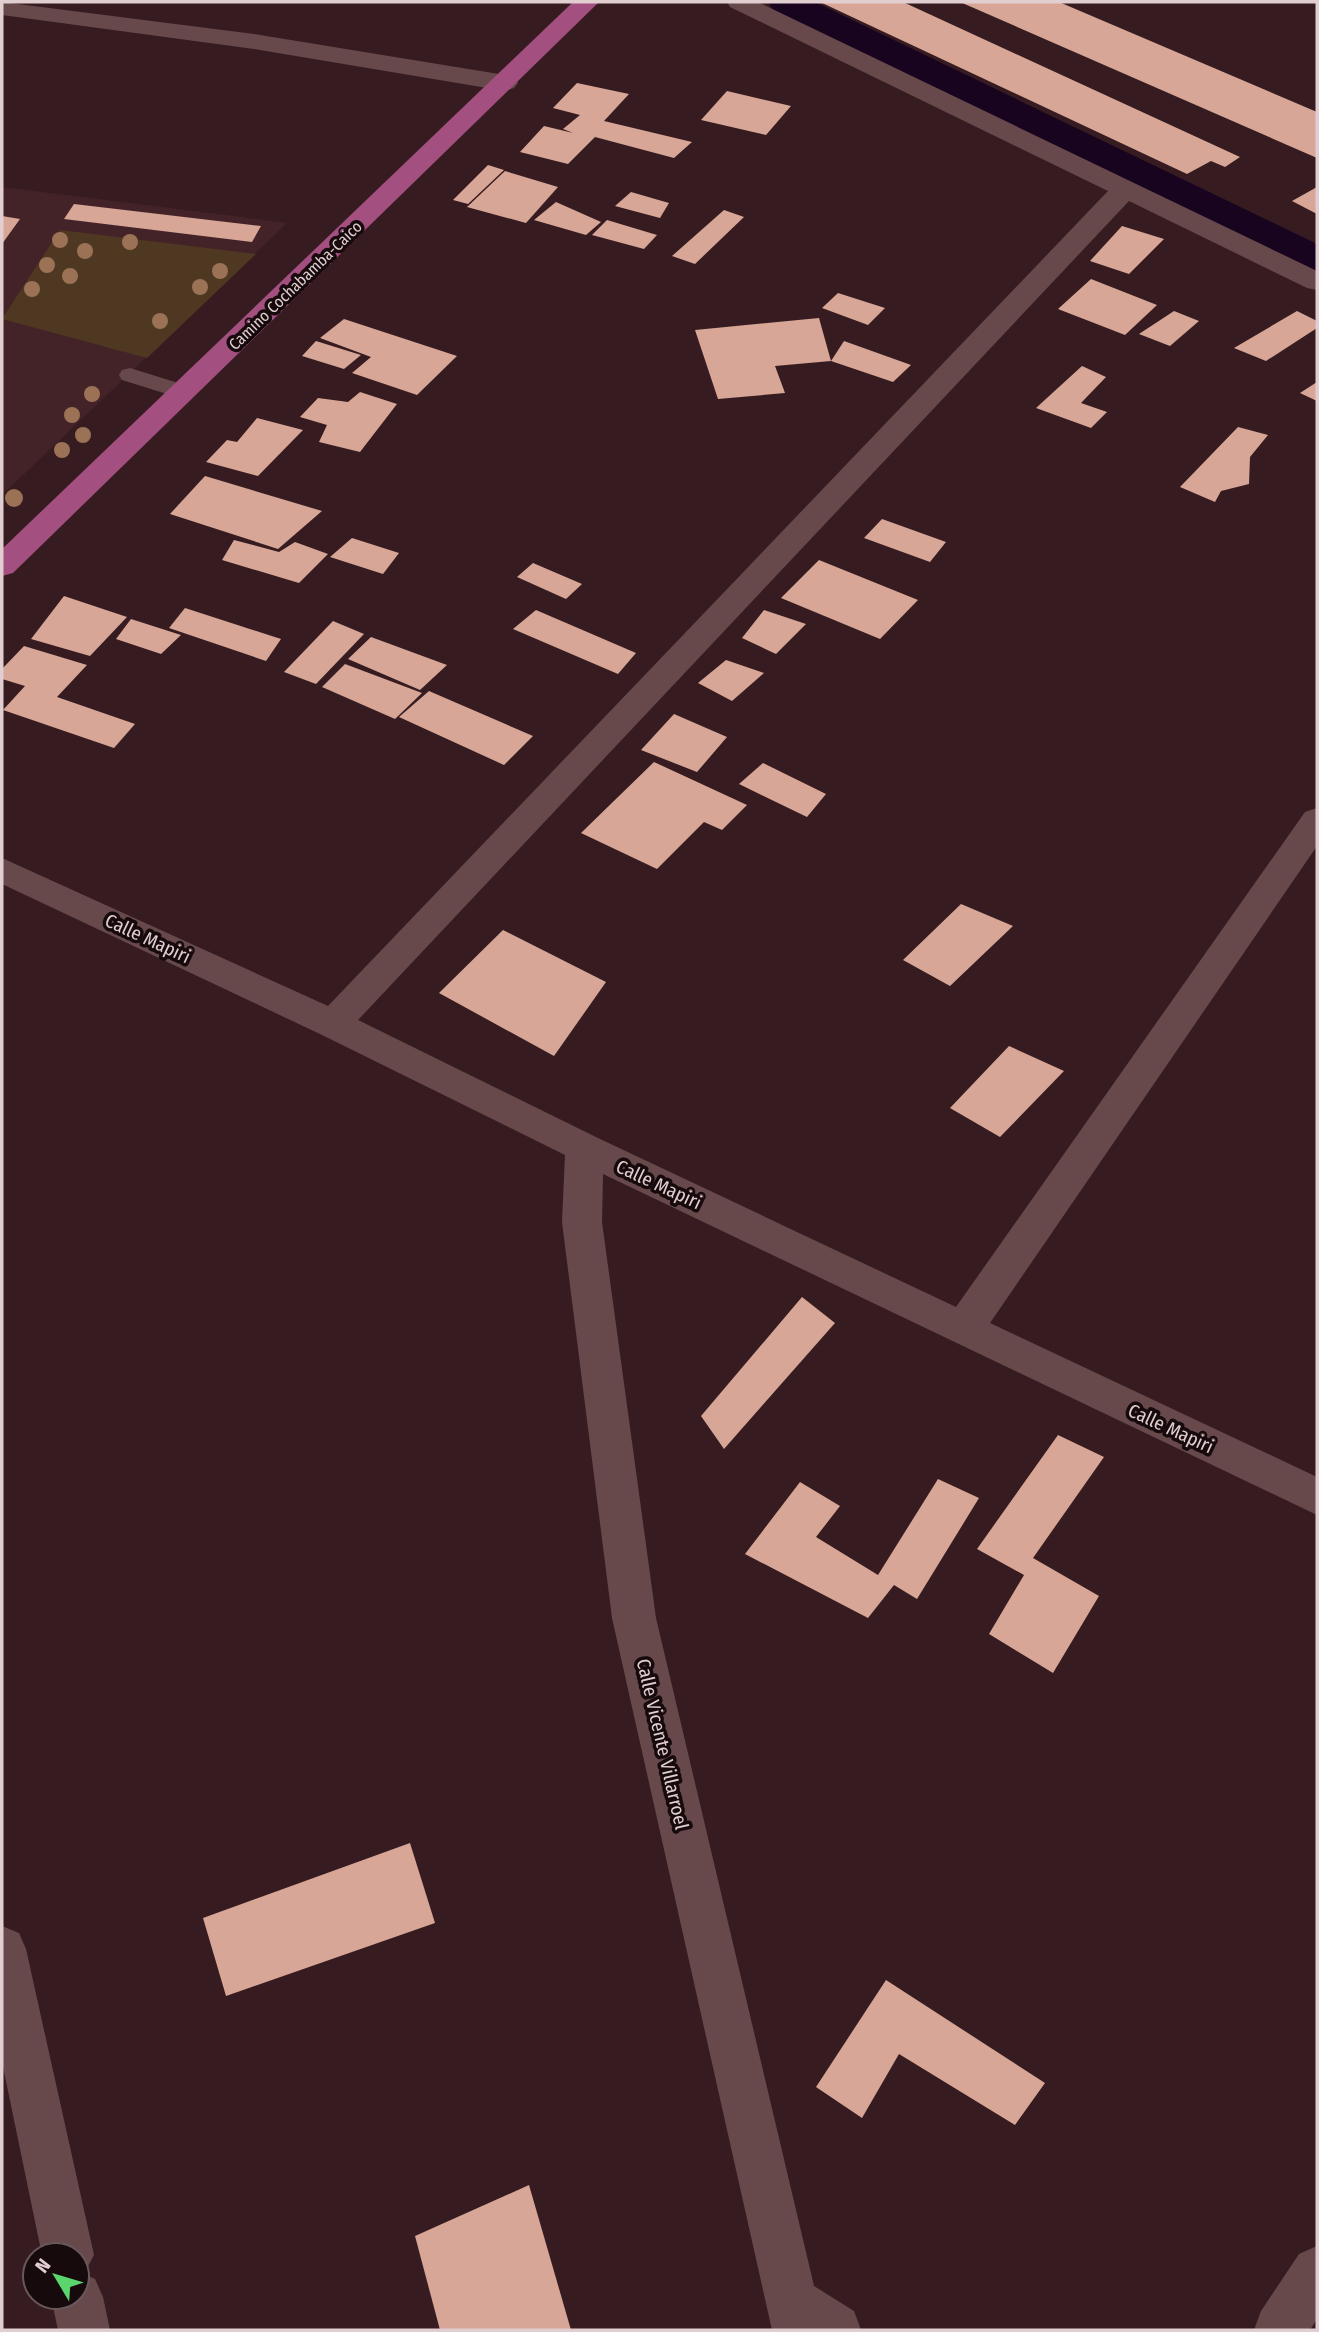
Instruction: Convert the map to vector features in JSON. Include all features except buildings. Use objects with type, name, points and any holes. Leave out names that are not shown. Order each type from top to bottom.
[{"type":"main road","name":"Camino Cochabamba-Caico","points":[[2,566],[587,2]]},
{"type":"street","points":[[739,2],[1317,282]]},
{"type":"street","points":[[2,8],[121,22],[360,57],[505,83]]},
{"type":"street","points":[[332,1024],[1126,188]]},
{"type":"street","points":[[963,1329],[1317,820]]},
{"type":"street","name":"Calle Mapiri","points":[[2,870],[332,1024],[584,1148],[1317,1497]]},
{"type":"street","name":"Calle Vicente Villarroel","points":[[584,1148],[582,1222],[634,1618],[795,2316]]},
{"type":"street","points":[[2,1949],[65,2241]]},
{"type":"street","points":[[1280,2330],[1317,2272]]},
{"type":"street","points":[[80,2311],[84,2330]]},
{"type":"street","points":[[795,2316],[835,2330]]},
{"type":"lane","points":[[130,374],[183,392]]},
{"type":"shaded area","points":[[2,187],[287,223],[2,495]]},
{"type":"shaded area","points":[[60,230],[256,254],[147,358],[2,319]]},
{"type":"waterway","points":[[786,2],[1317,260]]}]
